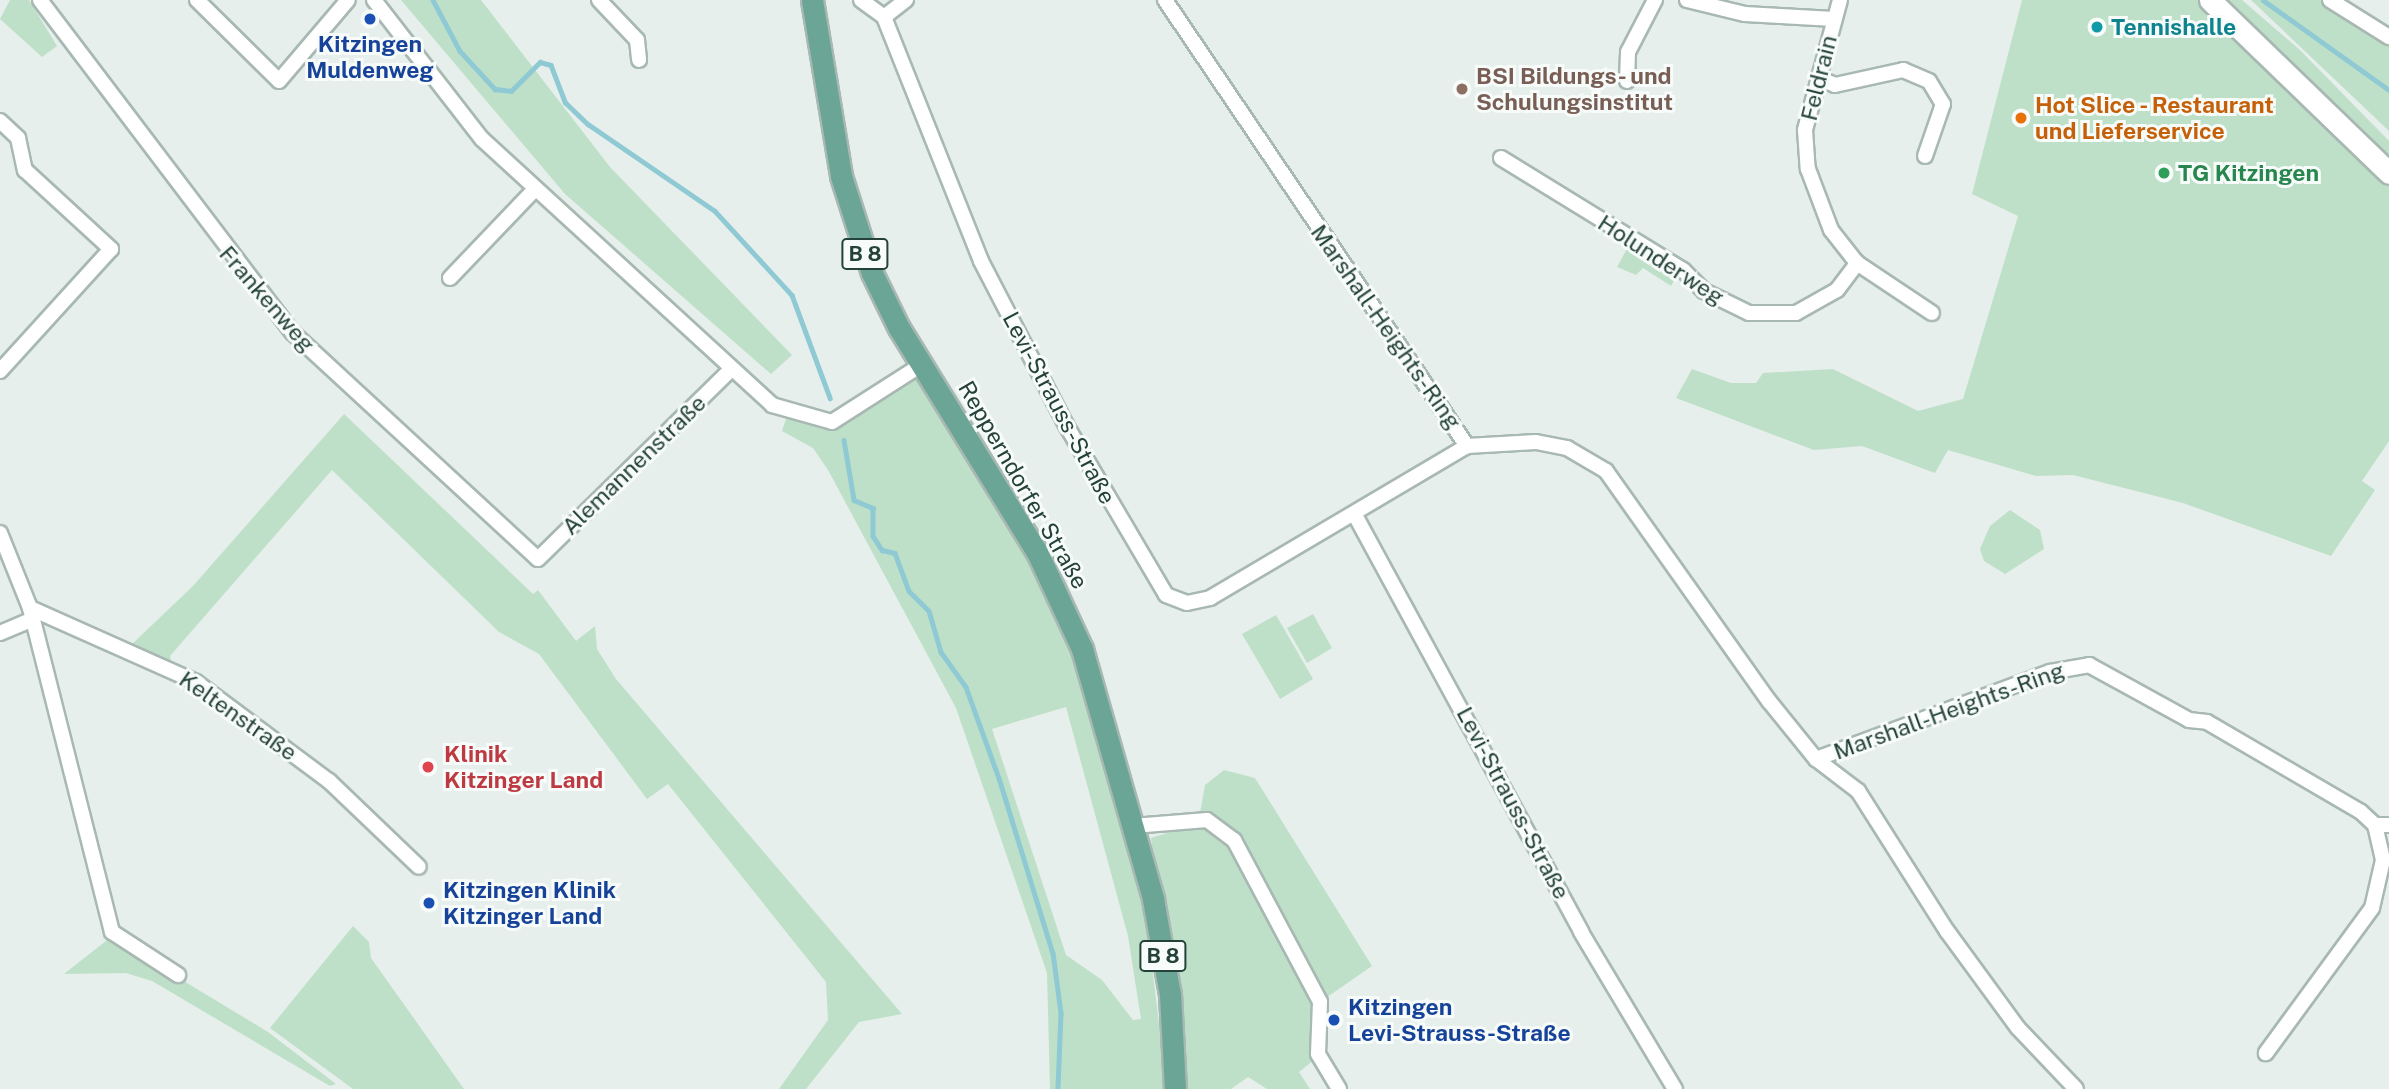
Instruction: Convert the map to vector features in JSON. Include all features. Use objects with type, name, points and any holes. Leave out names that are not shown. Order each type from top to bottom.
[{"type":"main road","name":"Repperndorfer Straße","points":[[812,0],[850,213],[886,302],[921,365],[1013,510],[1067,614],[1133,826],[1168,982],[1175,1089]]},
{"type":"main road","points":[[2210,0],[2389,173]]},
{"type":"street","name":"Frankenweg","points":[[40,0],[293,333],[538,559]]},
{"type":"street","points":[[197,0],[279,81],[348,0]]},
{"type":"street","points":[[374,0],[447,100],[535,189],[730,370],[772,405],[832,422],[921,365]]},
{"type":"street","points":[[599,0],[637,40],[639,60]]},
{"type":"street","points":[[861,0],[884,17],[906,0]]},
{"type":"street","name":"Marshall-Heights-Ring","points":[[1165,0],[1467,446],[1536,442],[1567,448],[1606,471],[1816,759],[1858,791],[1947,931],[2070,1087]]},
{"type":"street","points":[[1627,81],[1628,52],[1655,0]]},
{"type":"street","points":[[1687,0],[1745,14],[1834,19]]},
{"type":"street","name":"Feldrain","points":[[1840,0],[1805,130],[1808,169],[1831,230],[1857,264],[1933,313]]},
{"type":"street","points":[[2330,0],[2389,37]]},
{"type":"street","name":"Levi-Strauss-Straße","points":[[884,17],[981,261],[1066,425],[1166,595],[1187,603],[1210,598],[1356,515],[1467,446]]},
{"type":"street","points":[[1818,78],[1835,85],[1903,70],[1929,81],[1943,104],[1925,156]]},
{"type":"street","points":[[0,121],[18,138],[25,170],[111,249],[0,370]]},
{"type":"street","name":"Holunderweg","points":[[1501,158],[1683,270],[1704,291],[1749,313],[1796,313],[1837,290],[1857,264]]},
{"type":"street","points":[[450,278],[535,189]]},
{"type":"street","name":"Alemannenstraße","points":[[538,559],[730,370]]},
{"type":"street","name":"Levi-Strauss-Straße","points":[[1356,515],[1581,932],[1675,1089]]},
{"type":"street","points":[[0,533],[31,614],[112,932],[178,975]]},
{"type":"street","points":[[0,633],[31,614]]},
{"type":"street","name":"Keltenstraße","points":[[31,614],[196,682],[329,781],[419,867]]},
{"type":"street","name":"Marshall-Heights-Ring","points":[[1816,759],[2059,669],[2089,665],[2189,720],[2207,722],[2382,825],[2383,869],[2372,908],[2266,1053]]},
{"type":"street","points":[[1133,826],[1207,820],[1234,840],[1320,1002],[1318,1055],[1339,1089]]},
{"type":"green space","points":[[10,0],[29,0],[57,46],[42,57],[0,19]]},
{"type":"green space","points":[[401,0],[481,0],[610,167],[792,355],[771,374],[565,194]]},
{"type":"green space","points":[[2022,0],[2202,0],[2389,178],[2389,441],[2362,481],[2375,490],[2331,556],[2183,503],[2073,475],[2036,476],[1948,450],[1935,473],[1862,446],[1814,450],[1676,398],[1692,369],[1731,383],[1756,383],[1763,373],[1833,369],[1918,411],[1963,399],[2018,216],[1972,194]]},
{"type":"green space","points":[[2215,0],[2242,0],[2300,50],[2389,141],[2389,168]]},
{"type":"green space","points":[[2251,0],[2326,0],[2389,40],[2389,131]]},
{"type":"green space","points":[[1629,245],[1679,272],[1671,286],[1643,268],[1636,275],[1617,267]]},
{"type":"green space","points":[[909,379],[921,380],[1021,542],[1076,655],[1144,901],[1167,1089],[1050,1089],[1047,973],[956,708],[828,470],[813,448],[782,431],[786,419],[829,427],[844,422]],"holes":[[[1066,707],[1128,936],[1141,1019],[1133,1020],[1102,980],[1066,955],[992,729]]]},
{"type":"green space","points":[[344,414],[533,594],[538,590],[576,641],[595,626],[597,649],[616,679],[902,1014],[859,1022],[806,1089],[779,1089],[828,1020],[826,982],[668,784],[647,799],[539,654],[499,632],[332,470],[170,656],[172,665],[131,645],[193,586]]},
{"type":"green space","points":[[2010,510],[2040,530],[2044,549],[2005,574],[1984,561],[1980,549],[1990,526]]},
{"type":"green space","points":[[1313,614],[1332,648],[1307,663],[1287,628]]},
{"type":"green space","points":[[1276,615],[1313,679],[1280,699],[1242,634]]},
{"type":"green space","points":[[1224,770],[1255,778],[1372,966],[1323,1000],[1242,846],[1200,813],[1205,785]]},
{"type":"green space","points":[[1199,823],[1225,837],[1317,1012],[1314,1060],[1299,1072],[1310,1089],[1267,1089],[1248,1077],[1231,1089],[1181,1089],[1151,838]]},
{"type":"green space","points":[[353,926],[369,942],[371,958],[464,1089],[353,1089],[270,1028]]},
{"type":"green space","points":[[111,937],[268,1032],[336,1084],[330,1086],[152,981],[126,973],[64,974]]},
{"type":"waterway","points":[[433,0],[460,51],[495,89],[511,91],[540,62],[551,65],[565,102],[588,124],[715,211],[792,295],[830,398]]},
{"type":"waterway","points":[[2263,0],[2389,90]]},
{"type":"waterway","points":[[844,440],[854,500],[873,508],[873,536],[882,550],[895,553],[909,591],[929,611],[941,652],[966,687],[999,778],[1053,953],[1061,1013],[1058,1089]]},
{"type":"place","name":"Kitzingen Muldenweg","points":[[370,19]]},
{"type":"place","name":"Tennishalle","points":[[2097,27]]},
{"type":"place","name":"BSI Bildungs- und Schulungsinstitut","points":[[1462,89]]},
{"type":"place","name":"Hot Slice - Restaurant und Lieferservice","points":[[2021,118]]},
{"type":"place","name":"TG Kitzingen","points":[[2164,173]]},
{"type":"place","name":"Klinik Kitzinger Land","points":[[428,767]]},
{"type":"place","name":"Kitzingen Klinik Kitzinger Land","points":[[429,903]]},
{"type":"place","name":"Kitzingen Levi-Strauss-Straße","points":[[1334,1020]]}]
